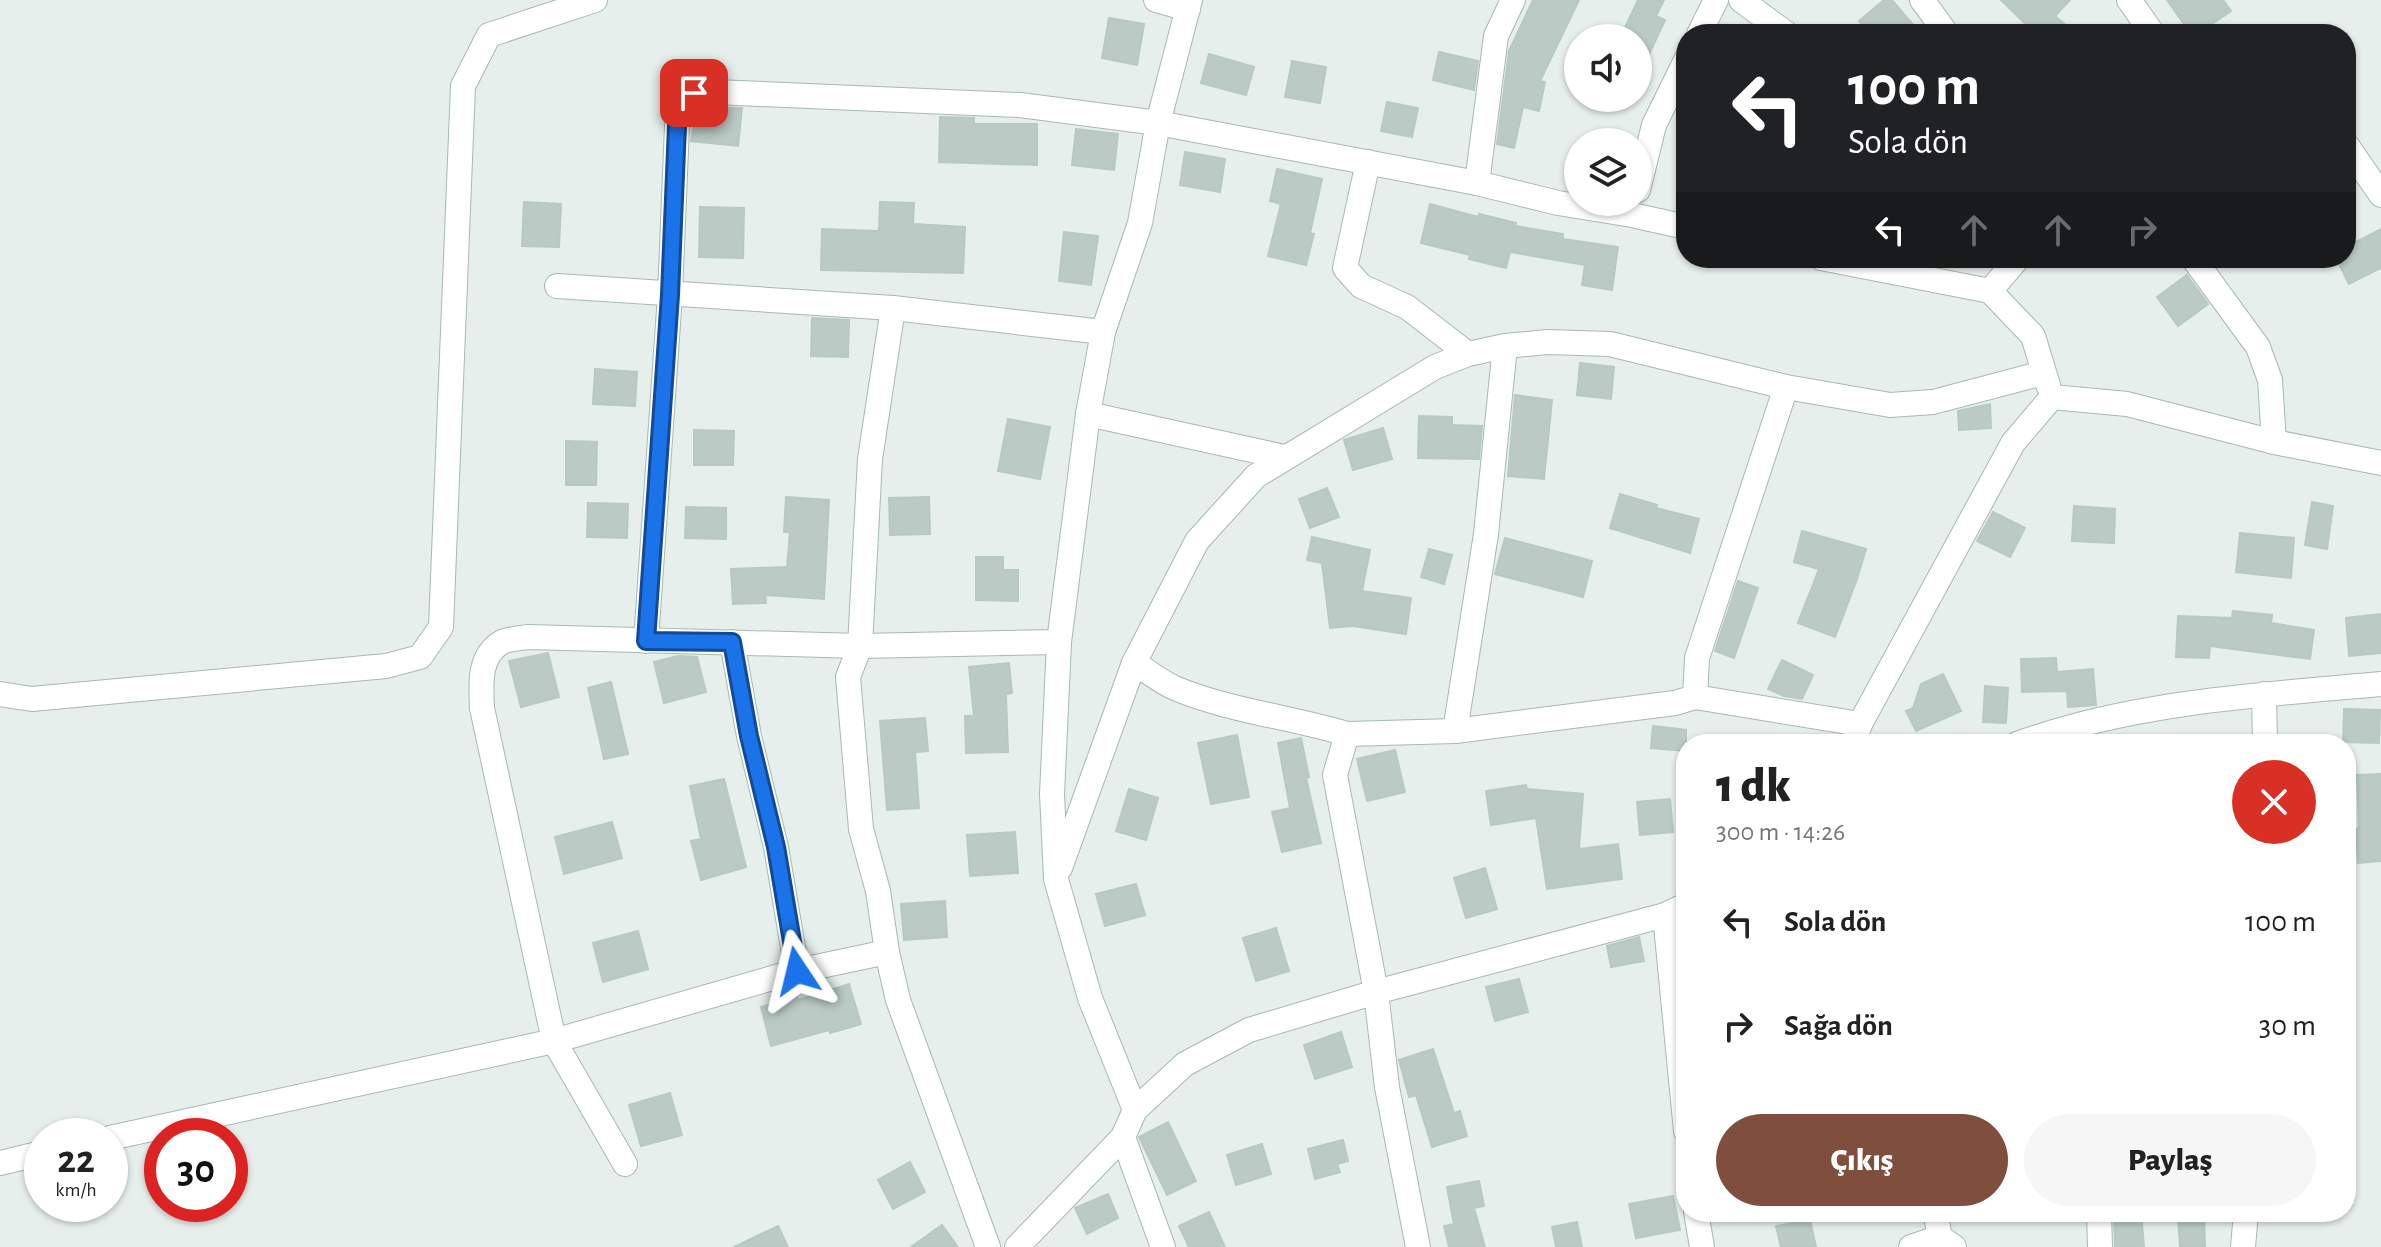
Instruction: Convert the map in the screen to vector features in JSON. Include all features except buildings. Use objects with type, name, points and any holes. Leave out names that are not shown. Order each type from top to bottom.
[{"type":"street","points":[[0,694],[32,699],[386,666],[420,657],[441,627],[463,86],[489,35],[595,0]]},
{"type":"street","points":[[1135,1110],[1090,998],[1056,879],[1052,794],[1059,642],[1088,414],[1103,332],[1140,223],[1158,123],[1189,4],[1156,0]]},
{"type":"street","points":[[1477,183],[1496,36],[1513,0]]},
{"type":"street","points":[[1704,24],[1716,0]]},
{"type":"street","points":[[1741,0],[1773,24]]},
{"type":"street","points":[[1922,0],[1940,24]]},
{"type":"street","points":[[2129,0],[2146,24]]},
{"type":"street","points":[[1652,133],[1676,80]]},
{"type":"street","points":[[646,641],[670,295],[677,126],[682,107],[694,93],[1020,105],[1158,123],[1477,183],[1564,203]]},
{"type":"street","points":[[2356,159],[2381,195]]},
{"type":"street","points":[[1368,162],[1345,268],[1361,286],[1407,307],[1468,354]]},
{"type":"street","points":[[1652,215],[1676,223]]},
{"type":"street","points":[[1872,268],[1990,291],[2033,336],[2052,397]]},
{"type":"street","points":[[1990,291],[2010,268]]},
{"type":"street","points":[[2200,268],[2258,347],[2270,380],[2274,442]]},
{"type":"street","points":[[557,286],[893,308],[1103,332]]},
{"type":"street","points":[[893,308],[870,459],[860,646],[848,677],[861,829],[878,891],[898,1000],[988,1247]]},
{"type":"street","points":[[1056,879],[1134,663],[1197,541],[1256,476],[1435,367],[1468,354],[1505,346],[1548,342],[1610,344],[1786,387],[1890,405],[1933,402],[2043,373]]},
{"type":"street","points":[[1455,731],[1486,534],[1505,346]]},
{"type":"street","points":[[1695,697],[1697,658],[1786,387]]},
{"type":"street","points":[[2052,397],[2127,404],[2274,442],[2381,463]]},
{"type":"street","points":[[1134,663],[1175,688],[1235,707],[1347,734],[1455,731],[1675,703],[1695,697],[1857,734],[2013,443],[2052,397]]},
{"type":"street","points":[[1088,414],[1284,457]]},
{"type":"street","points":[[625,1164],[554,1041],[482,708],[480,676],[490,655],[503,642],[528,637],[860,646],[1059,642]]},
{"type":"street","points":[[732,642],[749,736],[776,847],[797,971]]},
{"type":"street","points":[[2072,734],[2174,705],[2381,684]]},
{"type":"street","points":[[2264,694],[2265,734]]},
{"type":"street","points":[[1347,734],[1335,775],[1376,992],[1387,1087],[1418,1247]]},
{"type":"street","points":[[1017,1247],[1123,1137],[1135,1110],[1185,1064],[1249,1030],[1676,910]]},
{"type":"street","points":[[128,1134],[554,1041],[797,971],[887,952]]},
{"type":"street","points":[[1123,1137],[1163,1247]]},
{"type":"street","points":[[0,1163],[24,1157]]},
{"type":"street","points":[[1698,1222],[1702,1247]]},
{"type":"street","points":[[1911,1247],[1947,1242],[1939,1222]]},
{"type":"street","points":[[2099,1222],[2100,1247]]},
{"type":"street","points":[[2243,1247],[2245,1222]]},
{"type":"route","points":[[694,93],[682,107],[677,126],[670,295],[646,641],[732,642],[749,736],[776,847],[797,971]]}]
